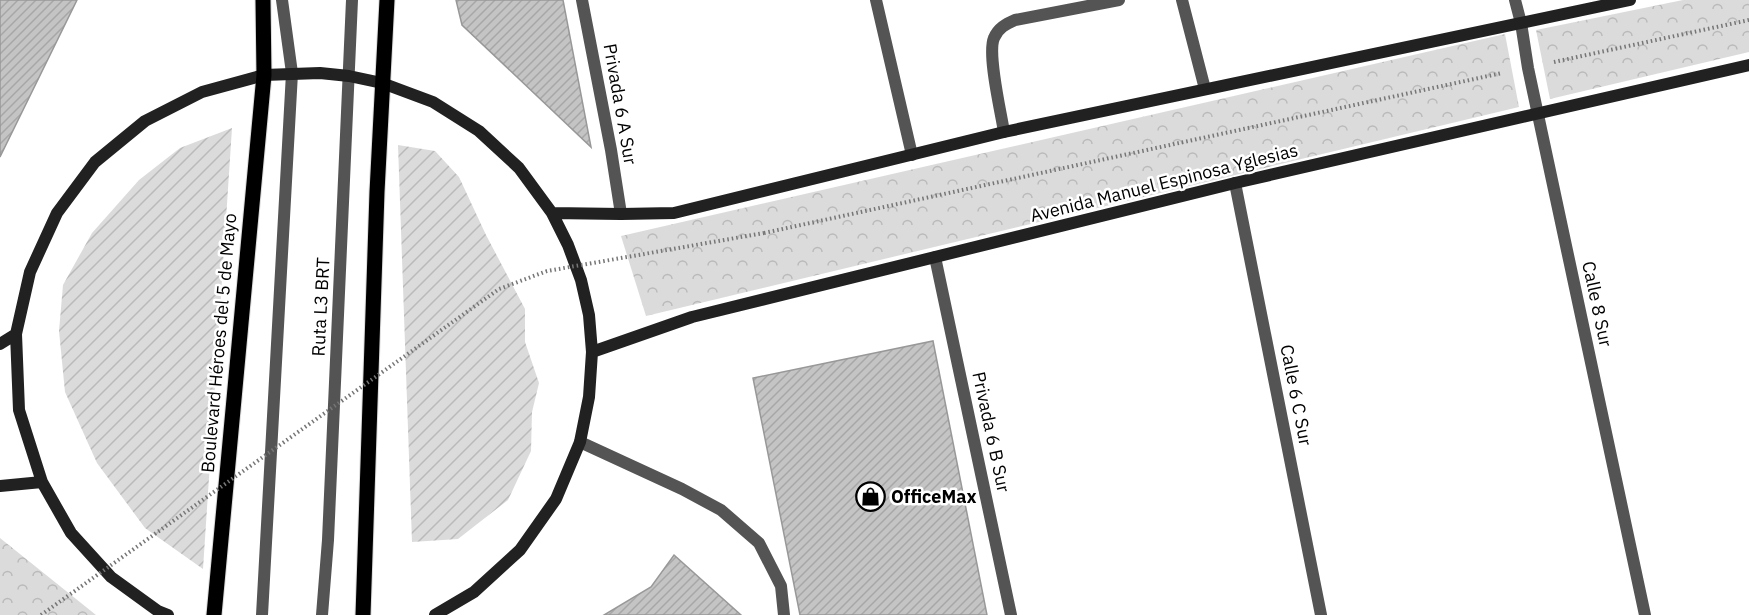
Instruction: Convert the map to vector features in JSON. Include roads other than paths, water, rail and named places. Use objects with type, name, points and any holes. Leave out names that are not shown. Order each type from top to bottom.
[{"type":"main road","name":"Boulevard Héroes del 5 de Mayo","points":[[214,615],[264,75],[263,0]]},
{"type":"main road","points":[[363,615],[387,0]]},
{"type":"main road","points":[[552,213],[674,213],[1004,132],[1630,0]]},
{"type":"main road","name":"Avenida Manuel Espinosa Yglesias","points":[[592,351],[692,316],[1235,183],[1749,66]]},
{"type":"main road","points":[[168,615],[158,611],[111,577],[71,533],[42,483],[19,410],[16,334],[30,272],[57,213],[95,162],[145,121],[202,92],[264,75],[292,73],[320,73],[382,82],[433,102],[479,131],[519,168],[552,213],[568,245],[581,280],[589,315],[592,351],[589,397],[580,442],[556,499],[520,550],[474,591],[435,615]]},
{"type":"main road","points":[[0,344],[16,334]]},
{"type":"main road","points":[[0,486],[42,483]]},
{"type":"street","points":[[262,615],[292,73],[282,0]]},
{"type":"street","name":"Ruta L3 BRT","points":[[322,615],[328,540],[352,0]]},
{"type":"street","name":"Privada 6 A Sur","points":[[582,0],[621,214]]},
{"type":"street","points":[[876,0],[912,154]]},
{"type":"street","points":[[1004,132],[991,54],[993,39],[1001,27],[1015,20],[1119,0]]},
{"type":"street","points":[[1182,0],[1205,89]]},
{"type":"street","name":"Calle 8 Sur","points":[[1515,0],[1644,615]]},
{"type":"street","name":"Calle 6 C Sur","points":[[1235,183],[1321,615]]},
{"type":"street","name":"Privada 6 B Sur","points":[[935,257],[1011,615]]},
{"type":"street","points":[[580,442],[682,489],[721,510],[759,543],[781,586],[784,615]]},
{"type":"place","name":"OfficeMax","points":[[870,497]]}]
